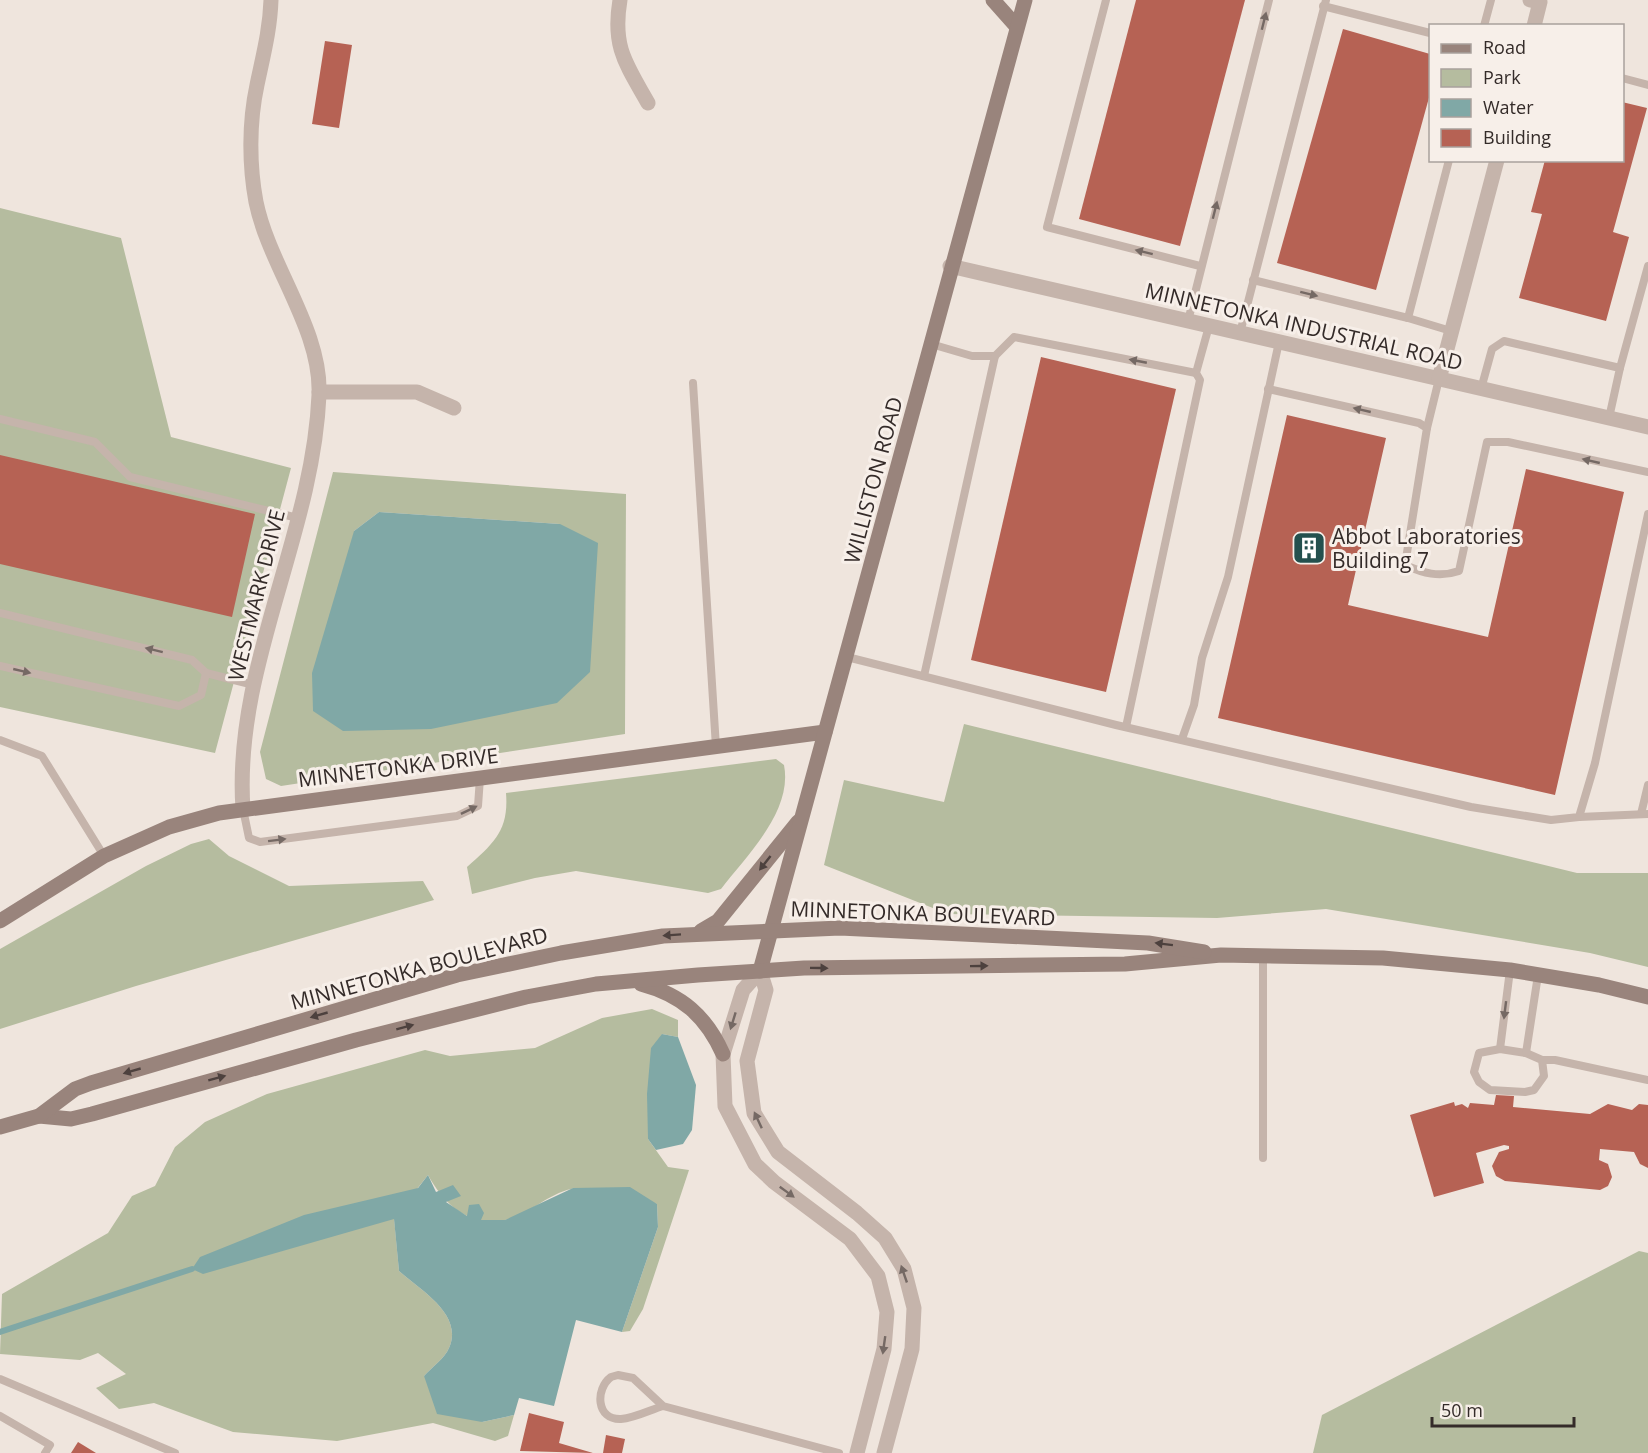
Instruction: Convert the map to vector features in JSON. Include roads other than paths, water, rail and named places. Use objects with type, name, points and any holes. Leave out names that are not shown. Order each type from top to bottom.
[{"type":"main road","points":[[993,0],[1017,27]]},
{"type":"main road","name":"WILLISTON ROAD","points":[[760,971],[847,657],[950,266],[1025,0]]},
{"type":"main road","name":"MINNETONKA DRIVE","points":[[0,921],[104,856],[169,827],[243,809],[825,732]]},
{"type":"main road","points":[[695,934],[718,921],[802,817]]},
{"type":"main road","name":"MINNETONKA BOULEVARD","points":[[39,1116],[75,1089],[91,1083],[391,993],[490,967],[561,952],[654,937],[840,928],[1148,943],[1221,955]]},
{"type":"main road","name":"MINNETONKA BOULEVARD","points":[[0,1127],[39,1116],[71,1119],[459,1013],[562,990],[630,981],[760,971],[1125,964],[1221,955],[1383,958],[1510,970],[1648,997]]},
{"type":"main road","points":[[630,981],[662,989],[682,1000],[698,1013],[714,1034],[723,1054]]},
{"type":"street","name":"WESTMARK DRIVE","points":[[243,809],[243,740],[254,685],[311,466],[319,392],[313,354],[300,315],[266,240],[252,170],[252,123],[257,85],[266,52],[271,0]]},
{"type":"street","points":[[620,0],[617,24],[619,47],[648,103]]},
{"type":"street","points":[[1533,24],[1537,1]]},
{"type":"street","points":[[1439,379],[1496,162]]},
{"type":"street","name":"MINNETONKA INDUSTRIAL ROAD","points":[[950,266],[1648,427]]},
{"type":"street","points":[[319,392],[417,392],[454,408]]},
{"type":"street","name":"WILLISTON ROAD","points":[[760,971],[743,990],[723,1054],[725,1106],[755,1164],[774,1182],[850,1239],[878,1276],[887,1312],[884,1349],[857,1453]]},
{"type":"street","name":"WILLISTON ROAD","points":[[760,971],[766,990],[747,1061],[754,1113],[778,1152],[857,1213],[885,1238],[904,1269],[914,1308],[912,1349],[884,1453]]},
{"type":"lane","points":[[1106,0],[1047,227],[1200,266]]},
{"type":"lane","points":[[1188,321],[1200,266],[1269,0]]},
{"type":"lane","points":[[1485,24],[1491,0]]},
{"type":"lane","points":[[1240,333],[1325,3],[1429,32]]},
{"type":"lane","points":[[1624,78],[1648,85]]},
{"type":"lane","points":[[1408,318],[1448,162]]},
{"type":"lane","points":[[1609,418],[1648,266]]},
{"type":"lane","points":[[1252,280],[1408,318],[1451,331]]},
{"type":"lane","points":[[1126,727],[1200,380],[1196,373],[1209,326]]},
{"type":"lane","points":[[924,676],[995,357],[1014,337],[1196,373]]},
{"type":"lane","points":[[1481,389],[1492,349],[1504,341],[1620,368]]},
{"type":"lane","points":[[1182,739],[1194,705],[1202,658],[1228,577],[1279,342]]},
{"type":"lane","points":[[931,344],[972,356],[995,357]]},
{"type":"lane","points":[[1439,379],[1427,428],[1405,565],[1425,574],[1447,575],[1459,571],[1487,442],[1509,442],[1648,472]]},
{"type":"lane","points":[[693,383],[716,747]]},
{"type":"lane","points":[[1268,389],[1419,423],[1427,428]]},
{"type":"lane","points":[[0,419],[95,442],[130,477],[298,518]]},
{"type":"lane","points":[[1579,817],[1595,763],[1648,514]]},
{"type":"lane","points":[[0,613],[192,660],[206,673],[254,685]]},
{"type":"lane","points":[[847,657],[1126,727],[1471,807],[1551,819],[1644,814],[1648,785]]},
{"type":"lane","points":[[0,666],[179,706],[201,695],[206,673]]},
{"type":"lane","points":[[0,740],[42,756],[104,856]]},
{"type":"lane","points":[[243,809],[249,838],[260,842],[457,816],[478,806],[480,778]]},
{"type":"lane","points":[[1263,956],[1263,1158]]},
{"type":"lane","points":[[1500,1049],[1510,970]]},
{"type":"lane","points":[[1526,1053],[1538,975]]},
{"type":"lane","points":[[1542,1060],[1544,1076],[1534,1090],[1525,1092],[1490,1090],[1479,1082],[1474,1072],[1479,1053],[1500,1049],[1526,1053],[1542,1060],[1555,1060],[1648,1080]]},
{"type":"lane","points":[[663,1406],[622,1419],[615,1418],[603,1409],[599,1395],[605,1382],[611,1377],[626,1375],[633,1378],[663,1406],[839,1453]]},
{"type":"lane","points":[[0,1379],[175,1453]]},
{"type":"lane","points":[[0,1416],[50,1445],[45,1453]]},
{"type":"water","points":[[379,512],[560,524],[598,543],[590,672],[557,703],[431,729],[343,731],[313,711],[312,673],[354,531]]},
{"type":"water","points":[[662,1034],[678,1037],[696,1085],[692,1130],[683,1144],[656,1150],[648,1139],[647,1094],[651,1048]]},
{"type":"water","points":[[428,1175],[436,1192],[453,1185],[461,1196],[446,1202],[467,1216],[469,1205],[479,1204],[484,1213],[481,1220],[505,1220],[573,1188],[630,1187],[657,1204],[658,1227],[622,1332],[576,1320],[554,1406],[519,1398],[514,1415],[482,1422],[437,1414],[424,1376],[449,1348],[452,1336],[450,1324],[437,1304],[399,1271],[394,1219],[203,1274],[192,1269],[200,1257],[304,1215],[418,1188]]},
{"type":"waterway","points":[[0,1332],[192,1269]]},
{"type":"place","name":"Abbot Laboratories Building 7","points":[[1309,548]]}]
